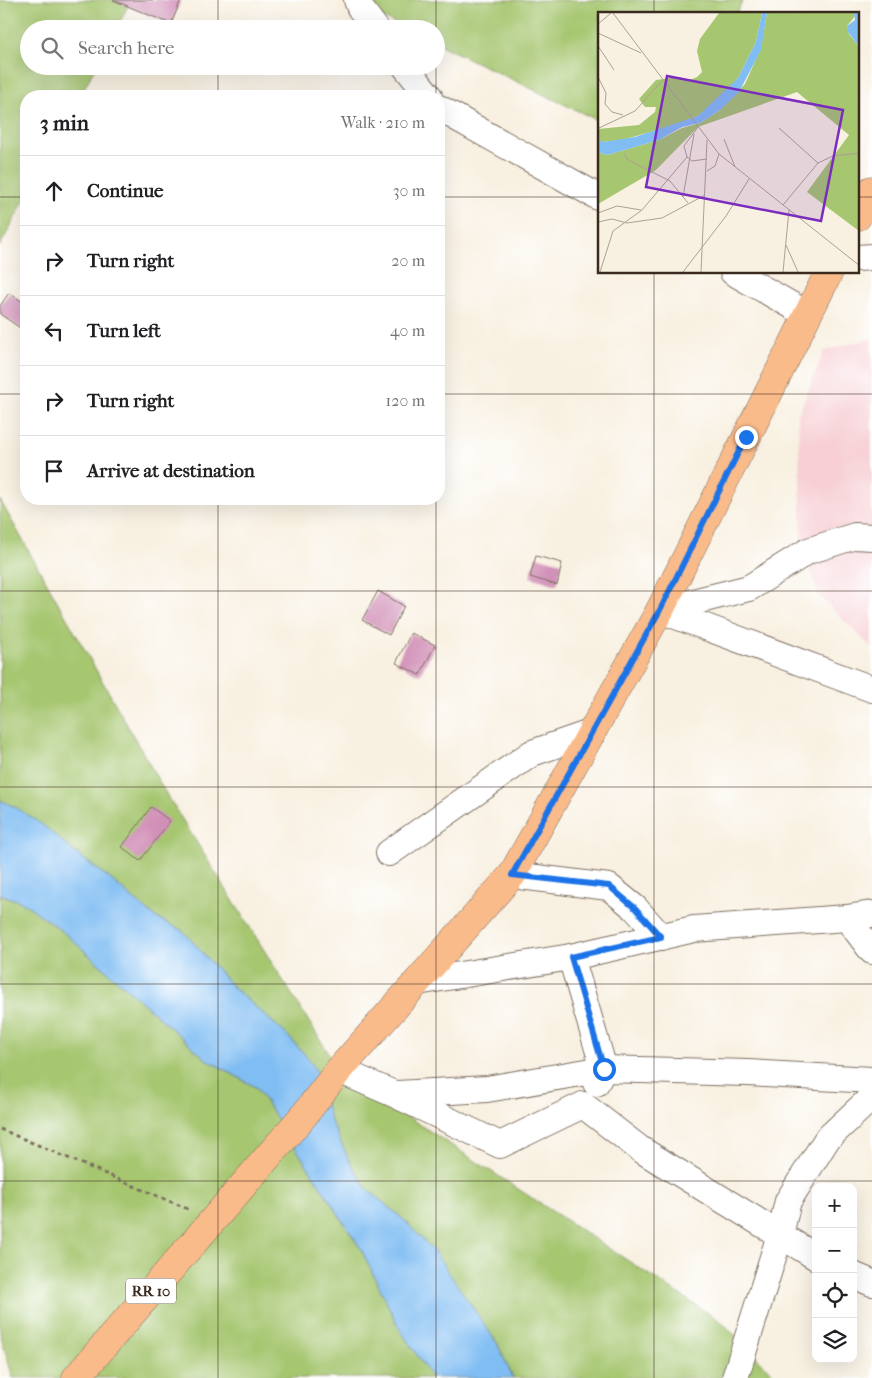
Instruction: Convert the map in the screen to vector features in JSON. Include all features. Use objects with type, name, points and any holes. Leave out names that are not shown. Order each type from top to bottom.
[{"type":"main road","points":[[860,212],[872,190]]},
{"type":"main road","name":"RR 10","points":[[76,1378],[305,1114],[339,1070],[512,875],[660,610],[828,274]]},
{"type":"street","points":[[357,0],[360,8],[369,20]]},
{"type":"street","points":[[412,75],[424,90]]},
{"type":"street","points":[[445,111],[598,197]]},
{"type":"street","points":[[737,274],[807,314]]},
{"type":"street","points":[[660,610],[749,588],[808,551],[855,536],[872,536]]},
{"type":"street","points":[[660,610],[872,690]]},
{"type":"street","points":[[389,853],[532,753],[593,732]]},
{"type":"street","points":[[512,875],[609,886],[635,908],[661,937]]},
{"type":"street","points":[[417,982],[571,957],[694,929],[859,916],[872,951]]},
{"type":"street","points":[[339,1070],[394,1094],[500,1146],[584,1105],[604,1069],[571,957]]},
{"type":"street","points":[[394,1094],[488,1089],[604,1069],[872,1080]]},
{"type":"street","points":[[735,1378],[780,1235],[788,1201],[826,1139],[872,1097]]},
{"type":"street","points":[[584,1105],[640,1149],[812,1255]]},
{"type":"street","points":[[857,1277],[872,1283]]},
{"type":"path","points":[[0,1129],[219,1211]]},
{"type":"shaded area","points":[[872,338],[872,648],[819,596],[802,546],[798,415],[824,351]]},
{"type":"green space","points":[[0,0],[131,0],[121,20],[20,20],[20,75],[91,75],[83,90],[20,90],[20,208],[0,246]]},
{"type":"green space","points":[[346,0],[743,0],[737,12],[598,12],[598,121],[445,47],[445,20],[388,20]]},
{"type":"green space","points":[[0,500],[165,792],[341,1073],[723,1323],[777,1378],[513,1378],[497,1343],[470,1304],[403,1219],[367,1189],[350,1162],[330,1119],[308,1058],[287,1035],[234,988],[183,931],[155,917],[109,878],[17,808],[0,800]]},
{"type":"green space","points":[[0,894],[24,903],[62,931],[206,1059],[257,1088],[361,1249],[399,1328],[432,1378],[13,1378],[0,1333]]},
{"type":"water","points":[[0,800],[17,808],[43,825],[155,917],[183,931],[234,988],[287,1035],[308,1058],[317,1072],[330,1119],[350,1162],[367,1189],[403,1219],[434,1251],[497,1343],[513,1378],[432,1378],[399,1328],[361,1249],[257,1088],[206,1059],[62,931],[24,903],[0,894]]},
{"type":"building","points":[[113,0],[181,0],[173,20],[161,20]]},
{"type":"building","points":[[9,293],[20,300],[20,328],[0,314],[0,306]]},
{"type":"building","points":[[536,556],[562,563],[557,585],[530,577]]},
{"type":"building","points":[[378,591],[404,606],[389,635],[362,620]]},
{"type":"building","points":[[411,633],[435,645],[420,675],[396,663]]},
{"type":"building","points":[[151,807],[170,821],[140,861],[122,847]]},
{"type":"route","points":[[604,1069],[571,957],[661,937],[635,908],[609,886],[512,875],[660,610],[746,437]]}]
